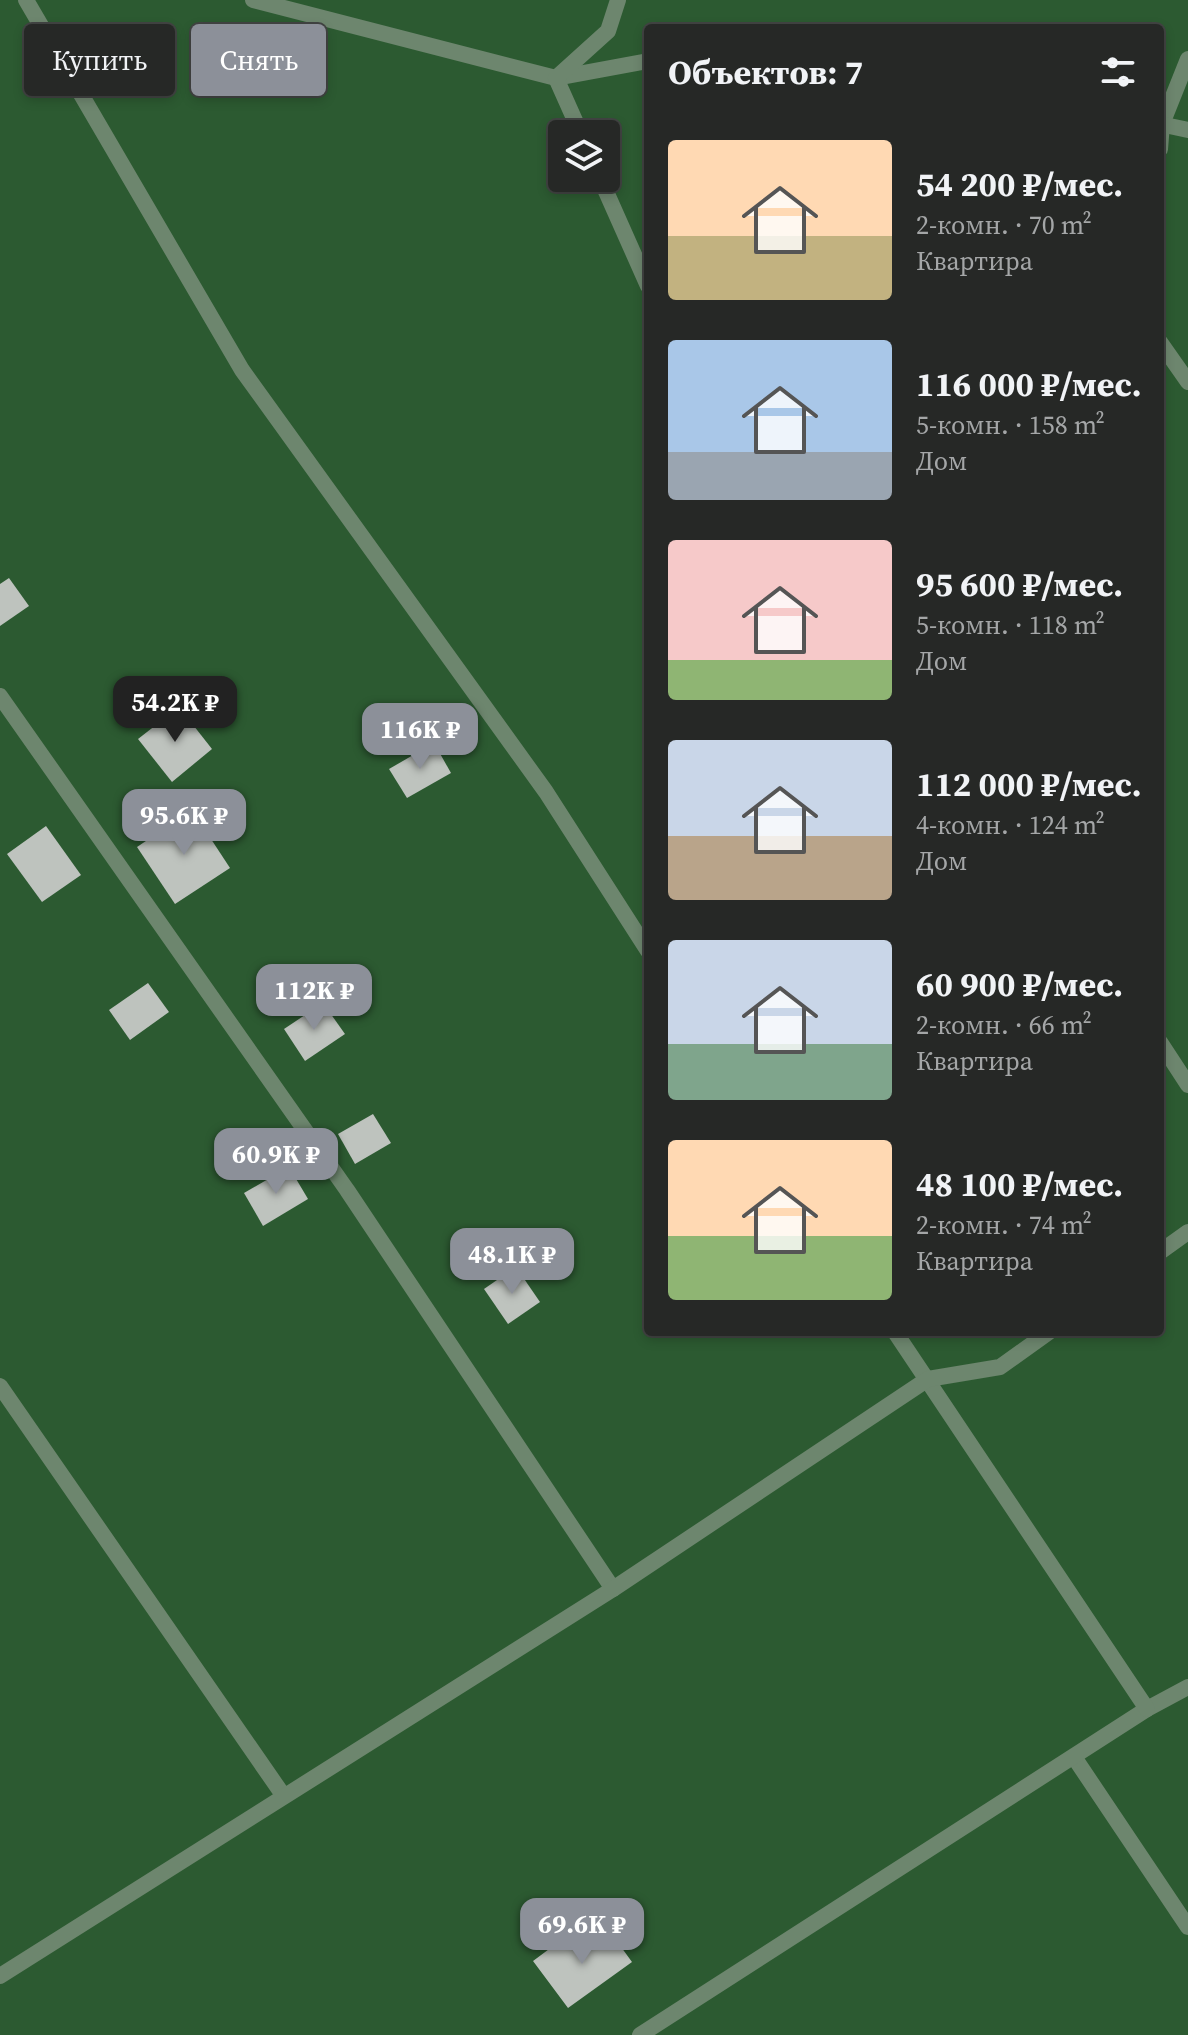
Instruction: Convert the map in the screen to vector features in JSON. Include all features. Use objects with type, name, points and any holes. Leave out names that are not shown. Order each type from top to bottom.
[{"type":"street","points":[[26,0],[242,370],[546,792],[644,945]]},
{"type":"street","points":[[253,0],[556,78],[644,62]]},
{"type":"street","points":[[556,78],[608,31],[618,0]]},
{"type":"street","points":[[1164,117],[1188,59]]},
{"type":"street","points":[[556,78],[575,120]]},
{"type":"street","points":[[1164,125],[1188,130]]},
{"type":"street","points":[[606,192],[644,277]]},
{"type":"street","points":[[1164,348],[1188,382]]},
{"type":"street","points":[[0,696],[347,1190],[613,1589]]},
{"type":"street","points":[[1164,1048],[1188,1085]]},
{"type":"street","points":[[1164,1249],[1188,1232]]},
{"type":"street","points":[[898,1336],[1147,1709]]},
{"type":"street","points":[[0,1976],[613,1589],[928,1379],[1000,1367],[1043,1336]]},
{"type":"street","points":[[0,1386],[283,1795]]},
{"type":"street","points":[[640,2035],[1147,1709],[1188,1687]]},
{"type":"street","points":[[1074,1757],[1188,1927]]},
{"type":"green space","points":[[0,0],[1188,0],[1188,2035],[0,2035]]},
{"type":"building","points":[[9,578],[29,606],[0,626],[0,584]]},
{"type":"building","points":[[179,707],[212,749],[172,782],[138,739]]},
{"type":"building","points":[[434,743],[451,773],[407,798],[389,769]]},
{"type":"building","points":[[192,810],[230,868],[175,904],[137,847]]},
{"type":"building","points":[[46,826],[81,875],[42,902],[7,854]]},
{"type":"building","points":[[148,983],[169,1012],[130,1040],[109,1010]]},
{"type":"building","points":[[323,1003],[345,1034],[305,1061],[284,1029]]},
{"type":"building","points":[[373,1114],[391,1143],[355,1164],[338,1134]]},
{"type":"building","points":[[289,1167],[308,1199],[263,1226],[244,1193]]},
{"type":"building","points":[[516,1267],[540,1302],[508,1324],[484,1289]]},
{"type":"building","points":[[608,1929],[632,1962],[568,2008],[533,1961],[568,1935],[579,1951]]}]
